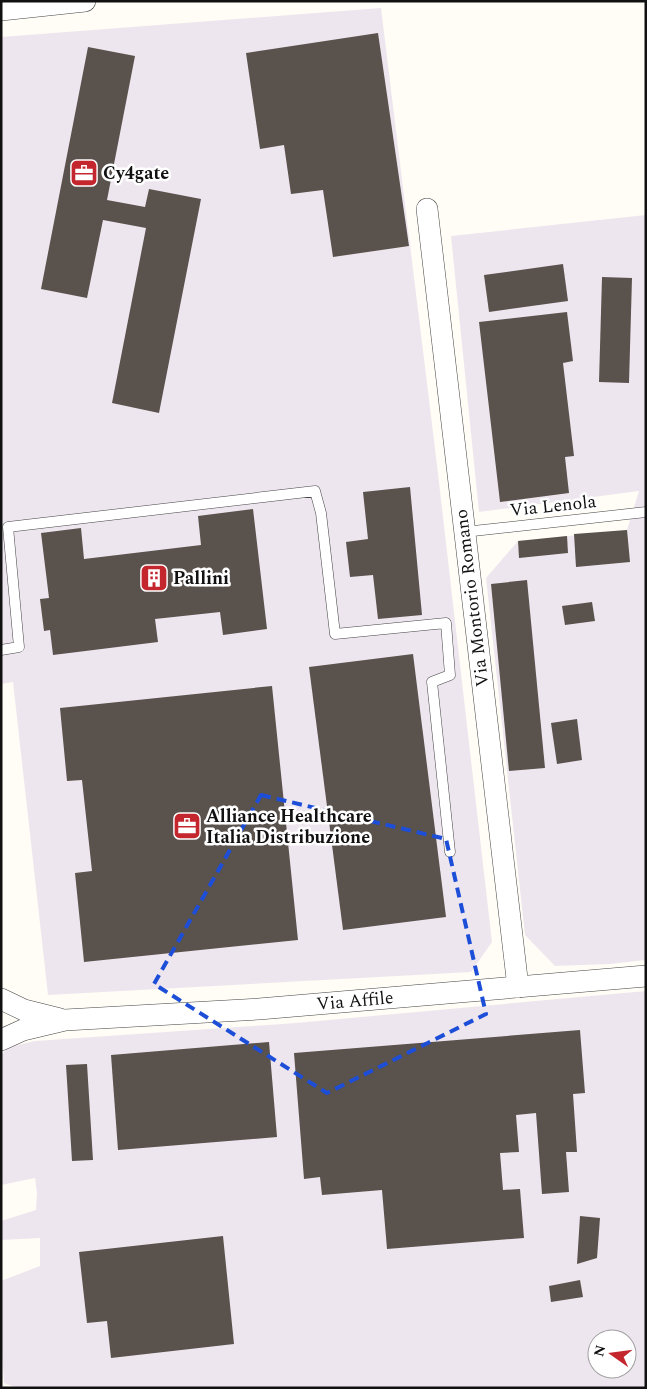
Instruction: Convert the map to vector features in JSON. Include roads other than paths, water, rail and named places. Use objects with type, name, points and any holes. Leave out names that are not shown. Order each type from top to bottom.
[{"type":"street","points":[[1,10],[85,1]]},
{"type":"street","name":"Via Montorio Romano","points":[[427,209],[518,987]]},
{"type":"street","name":"Via Affile","points":[[1,1040],[23,1030],[65,1020],[259,1009],[646,976]]},
{"type":"street","name":"Via Affile","points":[[1,999],[24,1010],[65,1020]]},
{"type":"lane","points":[[1,650],[20,647],[8,526],[314,491],[321,513],[336,634],[446,623],[450,675],[432,682],[450,852]]},
{"type":"lane","name":"Via Lenola","points":[[464,532],[646,512]]},
{"type":"place","name":"Cy4gate","points":[[84,173]]},
{"type":"place","name":"Pallini","points":[[154,578]]},
{"type":"place","name":"Alliance Healthcare Italia Distribuzione","points":[[187,826]]}]
